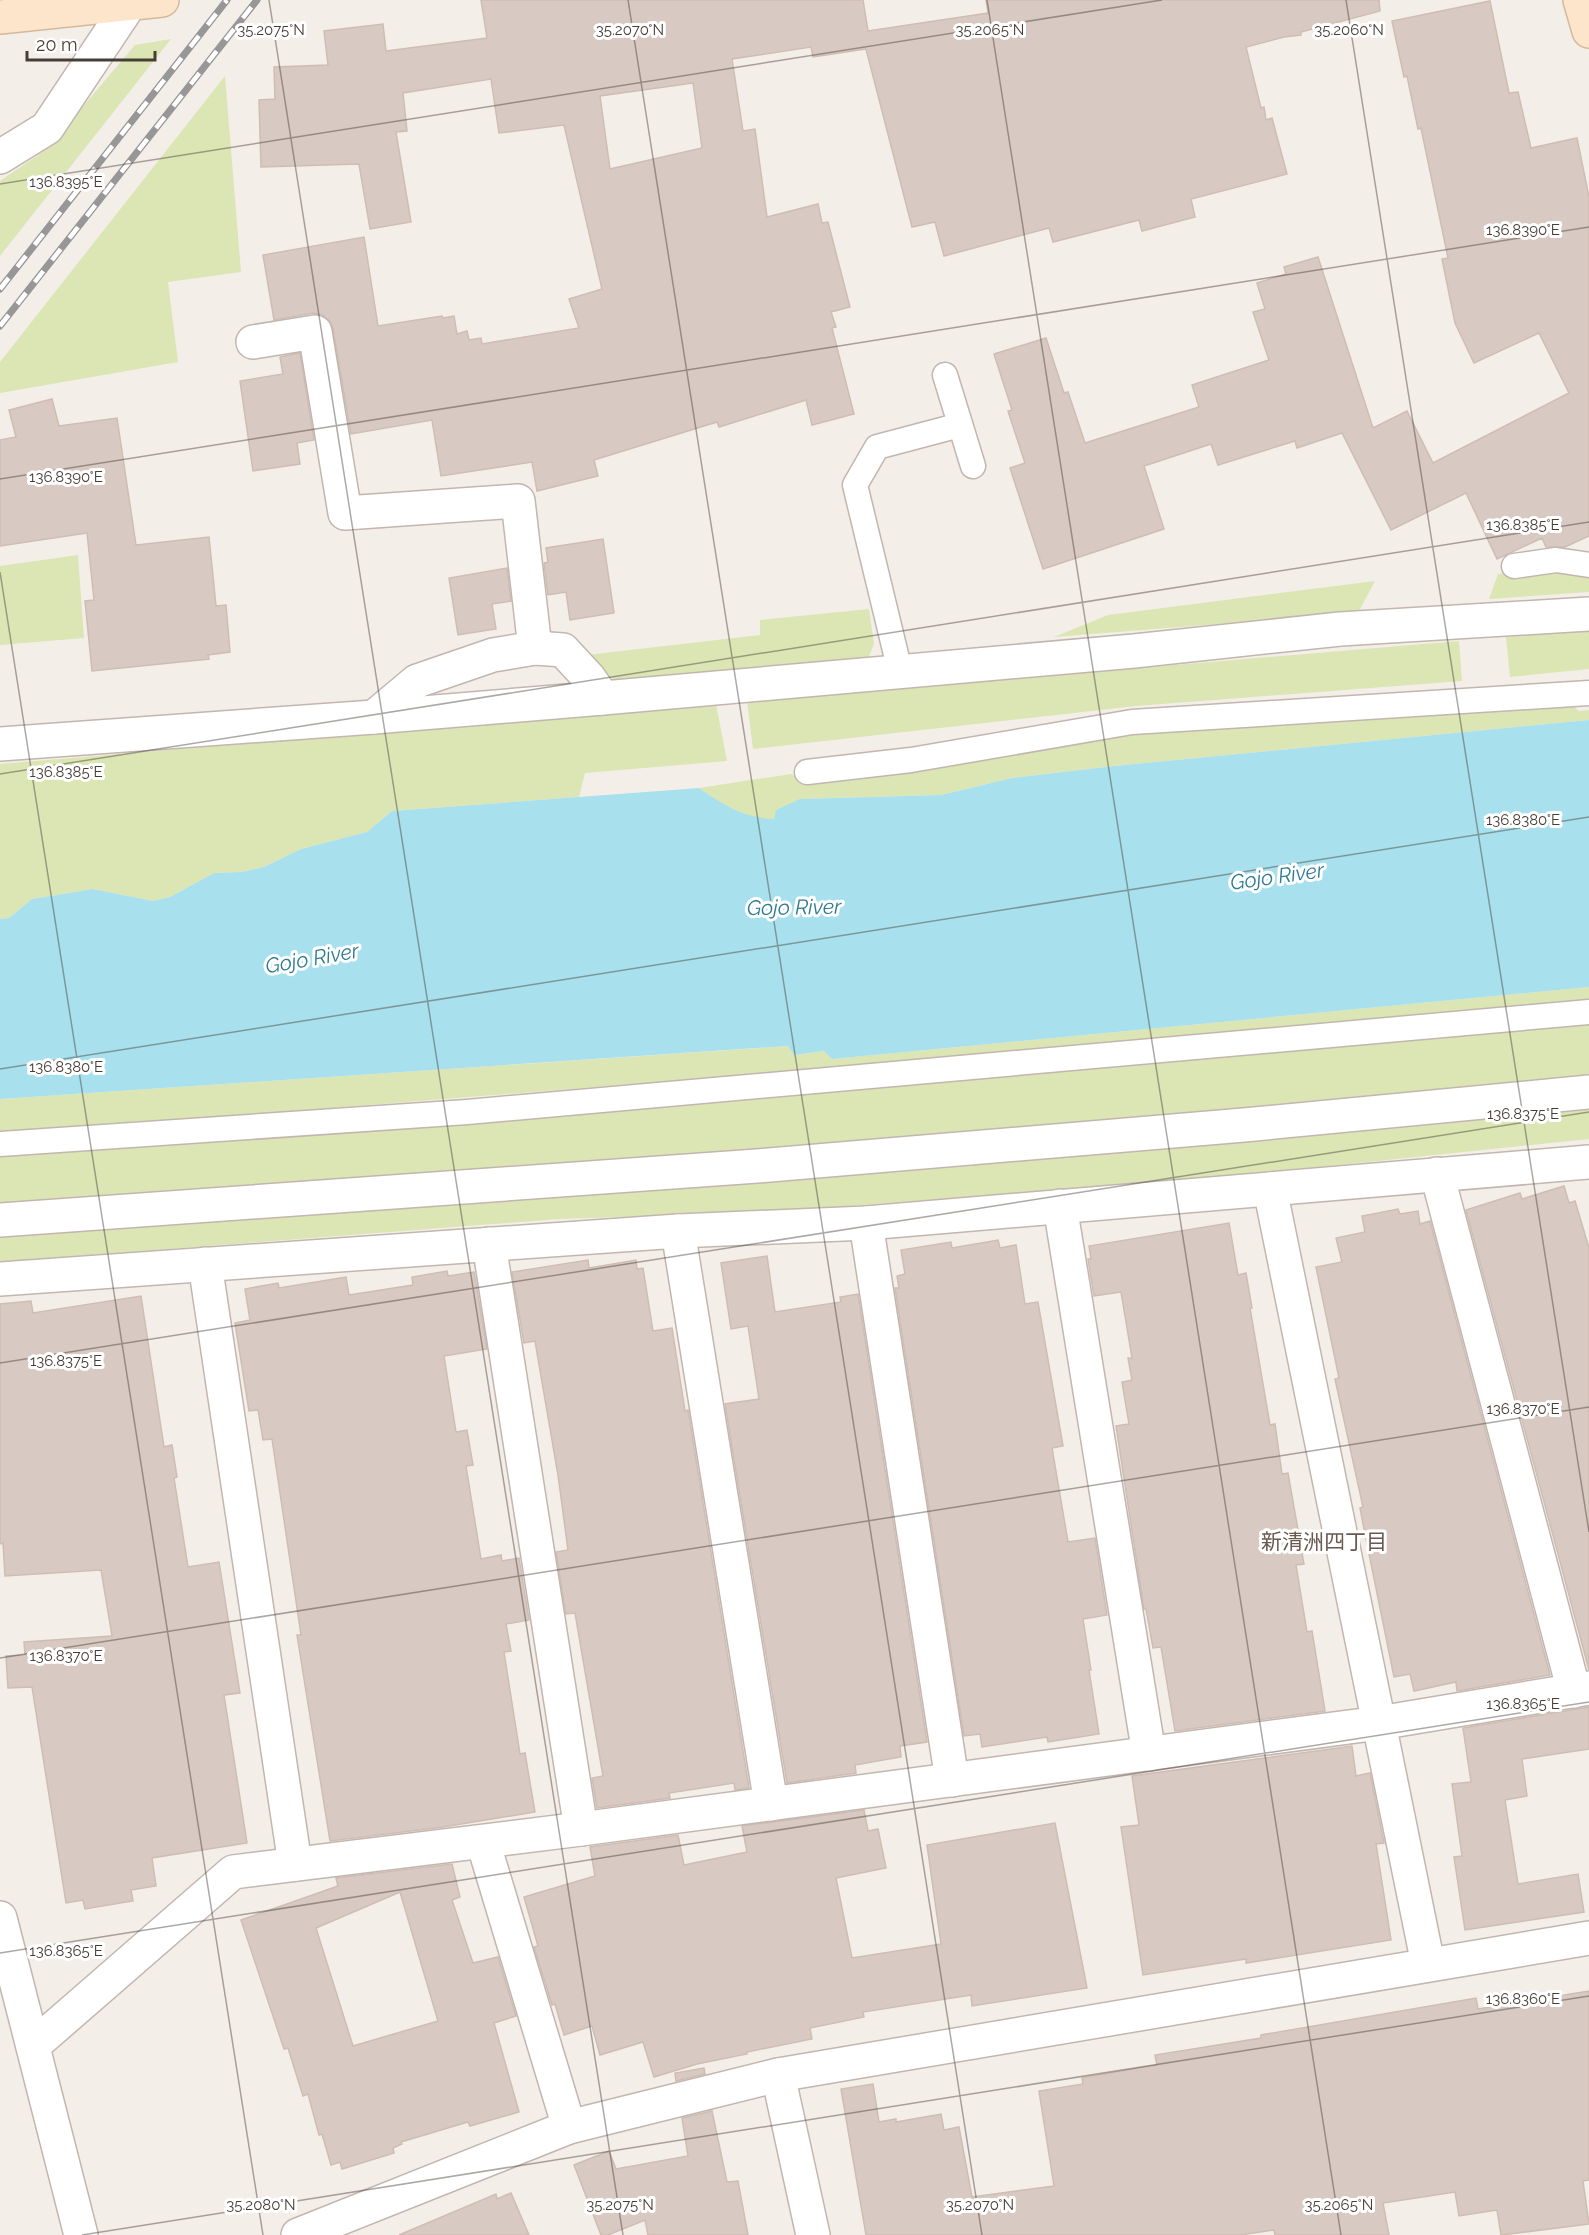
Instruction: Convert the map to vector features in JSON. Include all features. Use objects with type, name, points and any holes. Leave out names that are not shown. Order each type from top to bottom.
[{"type":"main road","points":[[0,17],[162,0]]},
{"type":"main road","points":[[1580,0],[1589,31]]},
{"type":"street","points":[[0,157],[47,128],[129,4]]},
{"type":"street","points":[[253,342],[315,332],[345,513],[518,501],[535,648]]},
{"type":"street","points":[[0,744],[603,698],[1134,651],[1340,629],[1589,614]]},
{"type":"street","points":[[374,717],[417,681],[493,655],[535,648],[563,650],[589,678],[603,698]]},
{"type":"street","points":[[0,1220],[769,1165],[1256,1124],[1589,1092]]},
{"type":"street","points":[[0,1279],[678,1231],[866,1223],[1589,1162]]},
{"type":"street","points":[[33,2046],[233,1872],[483,1842],[1379,1723],[1581,1690],[1437,1174]]},
{"type":"street","points":[[1270,1189],[1428,1964]]},
{"type":"street","points":[[1060,1206],[1149,1754]]},
{"type":"street","points":[[866,1223],[952,1780]]},
{"type":"street","points":[[678,1231],[771,1804]]},
{"type":"street","points":[[489,1244],[581,1829]]},
{"type":"street","points":[[205,1264],[294,1864]]},
{"type":"street","points":[[483,1842],[569,2127]]},
{"type":"street","points":[[0,1918],[81,2235]]},
{"type":"street","points":[[298,2235],[569,2127],[778,2075],[1589,1938]]},
{"type":"street","points":[[778,2075],[813,2235]]},
{"type":"lane","points":[[945,375],[973,466]]},
{"type":"lane","points":[[900,671],[855,484],[877,447],[960,425]]},
{"type":"lane","points":[[1514,566],[1556,560],[1589,565]]},
{"type":"lane","points":[[807,772],[911,760],[1132,722],[1589,693]]},
{"type":"lane","points":[[0,1144],[467,1112],[1589,1012]]},
{"type":"green space","points":[[171,39],[0,256],[0,181],[47,149],[135,45]]},
{"type":"green space","points":[[225,76],[241,272],[168,282],[178,362],[0,393],[0,362]]},
{"type":"green space","points":[[78,555],[84,638],[0,645],[0,566]]},
{"type":"green space","points":[[1554,568],[1589,574],[1589,592],[1489,599],[1498,574]]},
{"type":"green space","points":[[1375,581],[1358,613],[1054,637],[1108,615]]},
{"type":"green space","points":[[869,609],[874,644],[867,661],[621,682],[603,674],[587,655],[760,635],[760,620]]},
{"type":"green space","points":[[1589,630],[1589,669],[1510,677],[1506,637]]},
{"type":"green space","points":[[1459,641],[1462,681],[1136,706],[753,749],[747,701]]},
{"type":"green space","points":[[716,704],[727,761],[585,773],[579,797],[392,811],[367,832],[301,849],[264,867],[241,872],[214,873],[170,897],[153,901],[93,889],[32,899],[9,918],[0,919],[0,764]]},
{"type":"green space","points":[[1571,704],[1579,711],[1589,710],[1589,720],[1114,766],[1012,778],[941,795],[801,799],[774,819],[756,819],[725,806],[699,788],[791,774],[807,782],[864,779],[930,766],[1129,735]]},
{"type":"green space","points":[[1589,987],[1589,999],[761,1074],[0,1134],[0,1099],[789,1046],[794,1055],[825,1051],[832,1059]]},
{"type":"green space","points":[[1589,1021],[1589,1078],[743,1155],[0,1204],[0,1152]]},
{"type":"green space","points":[[1589,1107],[1589,1139],[1176,1182],[752,1213],[559,1219],[0,1262],[0,1237],[740,1181]]},
{"type":"water","name":"Gojo River","points":[[1589,720],[1589,987],[832,1059],[824,1051],[794,1055],[788,1046],[0,1099],[0,919],[9,918],[32,899],[93,889],[153,901],[170,897],[214,873],[241,872],[264,867],[301,849],[367,832],[392,811],[699,788],[734,810],[774,819],[776,810],[800,799],[941,795],[1012,778],[1114,766]]},
{"type":"building","points":[[481,0],[863,0],[868,31],[988,13],[986,0],[1379,0],[1380,11],[1301,32],[1301,35],[1246,47],[1261,108],[1264,107],[1266,120],[1272,118],[1287,174],[1191,199],[1195,217],[1142,231],[1139,220],[1053,242],[1049,228],[944,256],[935,222],[912,227],[866,49],[813,57],[811,47],[732,59],[743,131],[755,129],[767,217],[818,204],[822,223],[828,222],[850,307],[831,312],[836,327],[832,328],[854,414],[812,425],[806,400],[719,427],[717,422],[594,460],[598,476],[537,491],[532,462],[441,476],[432,420],[351,434],[330,321],[322,315],[313,313],[274,320],[263,255],[364,237],[378,326],[454,316],[457,334],[467,331],[469,340],[481,338],[482,344],[579,328],[569,299],[602,289],[564,125],[499,133],[491,79],[403,93],[407,131],[396,132],[411,222],[370,229],[359,164],[261,167],[259,100],[275,99],[274,67],[328,65],[324,31],[383,24],[386,51],[487,38]],"holes":[[[693,83],[702,148],[610,169],[600,96]]]},
{"type":"building","points":[[1490,1],[1509,93],[1518,92],[1531,148],[1577,138],[1589,197],[1589,536],[1565,547],[1546,547],[1542,538],[1497,559],[1466,493],[1391,530],[1342,433],[1297,448],[1295,441],[1218,465],[1211,444],[1144,466],[1164,529],[1043,569],[1010,468],[1025,463],[1008,411],[1012,410],[994,354],[1046,338],[1064,393],[1068,392],[1085,443],[1199,407],[1192,385],[1269,360],[1253,312],[1265,309],[1257,283],[1286,274],[1284,267],[1318,257],[1373,428],[1407,411],[1433,463],[1569,393],[1539,333],[1474,363],[1455,323],[1442,259],[1448,258],[1421,128],[1418,129],[1392,21]]},
{"type":"building","points":[[300,353],[314,440],[297,443],[300,464],[253,471],[240,381],[283,374],[280,357]]},
{"type":"building","points":[[52,399],[59,426],[117,418],[136,545],[209,537],[216,606],[226,605],[230,652],[208,655],[209,659],[92,671],[85,601],[94,600],[87,533],[0,546],[0,440],[16,437],[9,410]]},
{"type":"building","points":[[603,539],[614,613],[570,620],[566,592],[548,595],[544,563],[548,562],[546,548]]},
{"type":"building","points":[[507,568],[511,601],[492,604],[496,629],[458,635],[449,578]]},
{"type":"building","points":[[1564,1186],[1569,1203],[1575,1201],[1589,1248],[1589,1670],[1466,1210],[1520,1193],[1522,1199]]},
{"type":"building","points":[[1398,1209],[1400,1214],[1418,1211],[1420,1224],[1430,1221],[1550,1675],[1457,1691],[1456,1682],[1414,1691],[1410,1674],[1394,1677],[1360,1508],[1363,1507],[1335,1379],[1339,1378],[1316,1267],[1342,1262],[1336,1238],[1365,1232],[1362,1216]]},
{"type":"building","points":[[1229,1223],[1238,1275],[1246,1273],[1270,1425],[1275,1424],[1282,1474],[1288,1473],[1304,1564],[1296,1565],[1307,1632],[1312,1631],[1325,1711],[1175,1731],[1161,1647],[1153,1648],[1146,1609],[1144,1609],[1116,1426],[1129,1424],[1122,1382],[1132,1380],[1128,1358],[1132,1358],[1121,1292],[1094,1296],[1088,1259],[1091,1259],[1089,1246]]},
{"type":"building","points":[[998,1240],[1000,1248],[1016,1245],[1025,1304],[1038,1302],[1063,1446],[1052,1448],[1068,1542],[1095,1538],[1107,1615],[1083,1619],[1099,1734],[1048,1742],[1047,1737],[982,1747],[980,1734],[964,1736],[895,1288],[899,1288],[897,1276],[905,1274],[901,1250],[951,1242],[952,1248]]},
{"type":"building","points":[[767,1256],[775,1312],[841,1302],[840,1297],[858,1294],[927,1742],[900,1746],[901,1757],[855,1765],[856,1773],[787,1783],[725,1404],[759,1399],[748,1326],[731,1329],[721,1263]]},
{"type":"building","points":[[588,1260],[589,1268],[636,1260],[637,1269],[643,1268],[653,1331],[672,1328],[685,1411],[688,1410],[749,1788],[735,1790],[734,1783],[669,1793],[670,1798],[597,1808],[592,1778],[603,1776],[575,1613],[566,1614],[556,1552],[568,1550],[558,1475],[535,1341],[524,1343],[512,1272]]},
{"type":"building","points":[[447,1271],[448,1276],[474,1272],[487,1349],[444,1356],[456,1432],[467,1430],[473,1465],[466,1466],[481,1559],[501,1555],[502,1561],[519,1558],[529,1620],[506,1624],[511,1651],[504,1652],[520,1754],[525,1753],[535,1812],[443,1827],[330,1841],[297,1635],[301,1635],[272,1439],[263,1440],[258,1410],[249,1411],[235,1323],[250,1320],[245,1289],[278,1283],[279,1288],[346,1277],[349,1295],[413,1285],[412,1277]]},
{"type":"building","points":[[141,1296],[164,1447],[172,1445],[177,1477],[174,1478],[188,1567],[219,1562],[240,1693],[224,1695],[247,1843],[152,1858],[156,1886],[131,1890],[133,1901],[85,1909],[83,1900],[66,1903],[32,1687],[8,1688],[6,1656],[25,1655],[24,1642],[112,1636],[101,1570],[5,1576],[3,1543],[0,1544],[0,1304],[31,1301],[33,1313]]},
{"type":"building","points":[[1589,1707],[1589,1749],[1522,1759],[1527,1796],[1505,1800],[1518,1884],[1578,1874],[1584,1912],[1465,1930],[1454,1857],[1462,1856],[1452,1784],[1471,1782],[1463,1728]]},
{"type":"building","points":[[1352,1746],[1356,1776],[1370,1773],[1384,1843],[1376,1844],[1391,1940],[1246,1963],[1246,1959],[1143,1975],[1121,1827],[1139,1825],[1132,1776]]},
{"type":"building","points":[[864,1810],[868,1831],[878,1829],[886,1868],[836,1878],[852,1958],[941,1944],[927,1845],[1055,1823],[1087,1988],[972,2006],[971,1995],[863,2012],[864,2017],[810,2028],[812,2039],[697,2064],[654,2077],[643,2042],[600,2055],[592,2026],[564,2035],[534,1947],[538,1946],[524,1897],[595,1876],[590,1847],[678,1835],[684,1865],[747,1852],[742,1826]]},
{"type":"building","points":[[452,1864],[460,1897],[452,1900],[473,1963],[498,1957],[516,2016],[494,2023],[519,2112],[470,2126],[468,2122],[401,2142],[402,2144],[393,2148],[394,2153],[342,2169],[340,2162],[331,2165],[322,2134],[319,2135],[308,2094],[303,2096],[288,2048],[284,2049],[241,1920],[338,1886],[336,1878]],"holes":[[[400,1892],[438,2021],[353,2046],[316,1928]]]},
{"type":"building","points":[[1589,1991],[1589,2180],[1583,2181],[1589,2224],[1501,2235],[1497,2210],[1459,2216],[1455,2192],[1383,2203],[1389,2235],[1275,2235],[1274,2230],[1240,2235],[866,2235],[841,2089],[873,2084],[879,2122],[896,2119],[896,2122],[941,2114],[944,2130],[959,2127],[972,2197],[1054,2186],[1039,2091],[1083,2084],[1082,2078],[1157,2065],[1155,2055],[1261,2038],[1261,2035],[1476,1998],[1478,2009]]},
{"type":"building","points":[[704,2068],[705,2074],[676,2081],[675,2073]]},
{"type":"building","points":[[712,2111],[727,2182],[738,2181],[748,2235],[648,2235],[645,2220],[608,2235],[601,2235],[574,2165],[609,2151],[616,2169],[688,2156],[682,2118]]},
{"type":"building","points":[[511,2193],[529,2235],[399,2235],[496,2194],[497,2199]]},
{"type":"railway","points":[[0,289],[227,0]]},
{"type":"railway","points":[[0,326],[257,0]]},
{"type":"district","name":"新清洲四丁目","points":[[1324,1541]]}]
